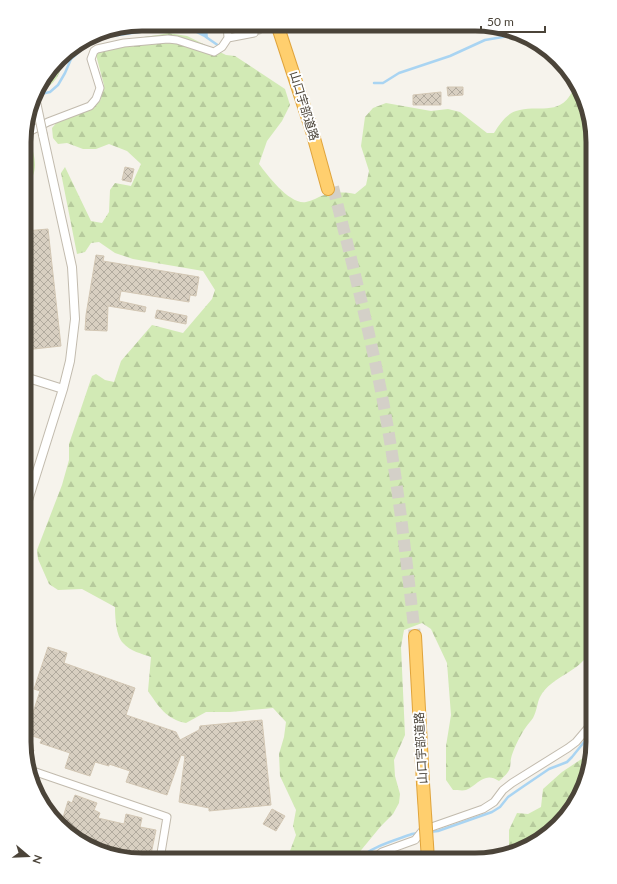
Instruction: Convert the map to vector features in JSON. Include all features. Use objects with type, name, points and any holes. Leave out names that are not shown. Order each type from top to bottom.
[{"type":"highway","name":"山口宇部道路","points":[[285,31],[300,70],[330,188]]},
{"type":"highway","name":"山口宇部道路","points":[[413,636],[421,783],[423,853]]},
{"type":"highway","name":"山口宇部道路","points":[[421,783],[427,853]]},
{"type":"street","points":[[32,130],[48,122],[84,109],[93,103],[100,88],[91,59],[94,51],[97,49],[124,42],[168,39],[177,40],[214,52],[222,47],[228,38],[228,31]]},
{"type":"street","points":[[228,38],[254,33]]},
{"type":"street","points":[[31,491],[63,389],[70,361],[75,319],[75,295],[72,268],[37,106]]},
{"type":"street","points":[[31,379],[63,389]]},
{"type":"street","points":[[381,853],[415,840],[423,830],[483,809],[494,802],[503,790],[512,783],[576,742],[586,730]]},
{"type":"street","points":[[35,772],[167,817],[161,853]]},
{"type":"green space","points":[[168,33],[187,36],[226,55],[235,56],[285,89],[290,105],[282,121],[267,141],[259,164],[280,189],[293,199],[300,202],[306,202],[332,193],[355,194],[366,185],[369,171],[361,146],[365,117],[373,108],[386,103],[431,111],[448,109],[460,112],[487,133],[494,133],[503,120],[512,112],[524,109],[547,108],[561,105],[574,91],[584,120],[586,135],[586,658],[552,683],[540,697],[532,719],[524,730],[514,749],[508,773],[499,781],[489,777],[481,780],[466,790],[453,790],[446,780],[446,746],[451,715],[447,663],[431,629],[422,623],[404,630],[401,647],[405,735],[394,760],[395,776],[400,794],[399,803],[393,814],[359,853],[289,853],[296,835],[293,826],[296,810],[280,776],[279,754],[284,737],[286,722],[273,708],[230,712],[206,712],[186,723],[173,719],[164,712],[148,691],[151,657],[133,650],[126,646],[121,640],[116,626],[115,607],[82,589],[58,590],[49,584],[38,559],[37,550],[62,485],[69,460],[69,444],[92,376],[96,374],[105,380],[114,382],[121,361],[152,325],[183,333],[212,299],[215,290],[203,271],[133,259],[115,253],[99,242],[91,243],[85,252],[77,254],[61,173],[65,167],[91,221],[102,223],[109,212],[110,190],[115,183],[131,186],[141,164],[127,151],[109,144],[96,149],[83,149],[67,143],[58,144],[53,138],[52,128],[58,121],[87,109],[100,101],[104,85],[96,55],[100,45]]},
{"type":"green space","points":[[61,67],[53,83],[45,88],[54,74]]},
{"type":"green space","points":[[31,143],[35,160],[33,177],[31,180]]},
{"type":"green space","points":[[585,757],[575,791],[558,815],[537,834],[524,842],[509,848],[509,830],[517,813],[528,814],[541,807],[543,789],[562,772]]},
{"type":"water","points":[[154,31],[100,39],[120,33]]},
{"type":"water","points":[[192,31],[207,31],[208,39]]},
{"type":"building","points":[[447,87],[463,87],[463,95],[448,96]]},
{"type":"building","points":[[441,92],[441,105],[413,105],[413,95]]},
{"type":"building","points":[[125,167],[134,169],[131,182],[122,180]]},
{"type":"building","points":[[48,229],[61,346],[31,349],[31,230]]},
{"type":"building","points":[[96,255],[104,256],[103,261],[199,277],[196,296],[190,295],[189,302],[121,291],[119,301],[146,307],[145,312],[108,306],[107,331],[85,330]]},
{"type":"building","points":[[157,310],[187,316],[186,324],[155,318]]},
{"type":"building","points":[[48,647],[67,653],[64,663],[135,688],[126,715],[176,732],[180,740],[199,730],[200,726],[262,720],[271,805],[209,811],[209,808],[179,802],[185,756],[181,755],[167,795],[126,782],[130,771],[109,764],[109,766],[95,762],[90,776],[65,768],[70,753],[40,743],[42,739],[31,736],[31,719],[40,691],[34,689]]},
{"type":"building","points":[[75,795],[97,803],[94,810],[100,813],[98,818],[124,824],[126,814],[142,818],[140,827],[156,830],[151,853],[128,852],[113,849],[100,845],[86,838],[74,830],[63,819],[68,801],[72,803]]},
{"type":"building","points":[[272,809],[285,816],[276,831],[263,824]]},
{"type":"waterway","points":[[374,83],[383,83],[399,73],[450,56],[485,40],[508,36]]},
{"type":"waterway","points":[[206,37],[219,46]]},
{"type":"waterway","points":[[42,94],[50,92],[58,85],[71,59],[84,47]]},
{"type":"waterway","points":[[429,832],[438,831],[492,812],[500,807],[508,797],[549,769],[567,762],[586,740]]},
{"type":"waterway","points":[[366,853],[383,844],[418,833]]},
{"type":"tunnel","points":[[254,33],[259,31]]},
{"type":"tunnel","points":[[333,187],[369,334],[387,423],[399,502],[415,636]]}]
